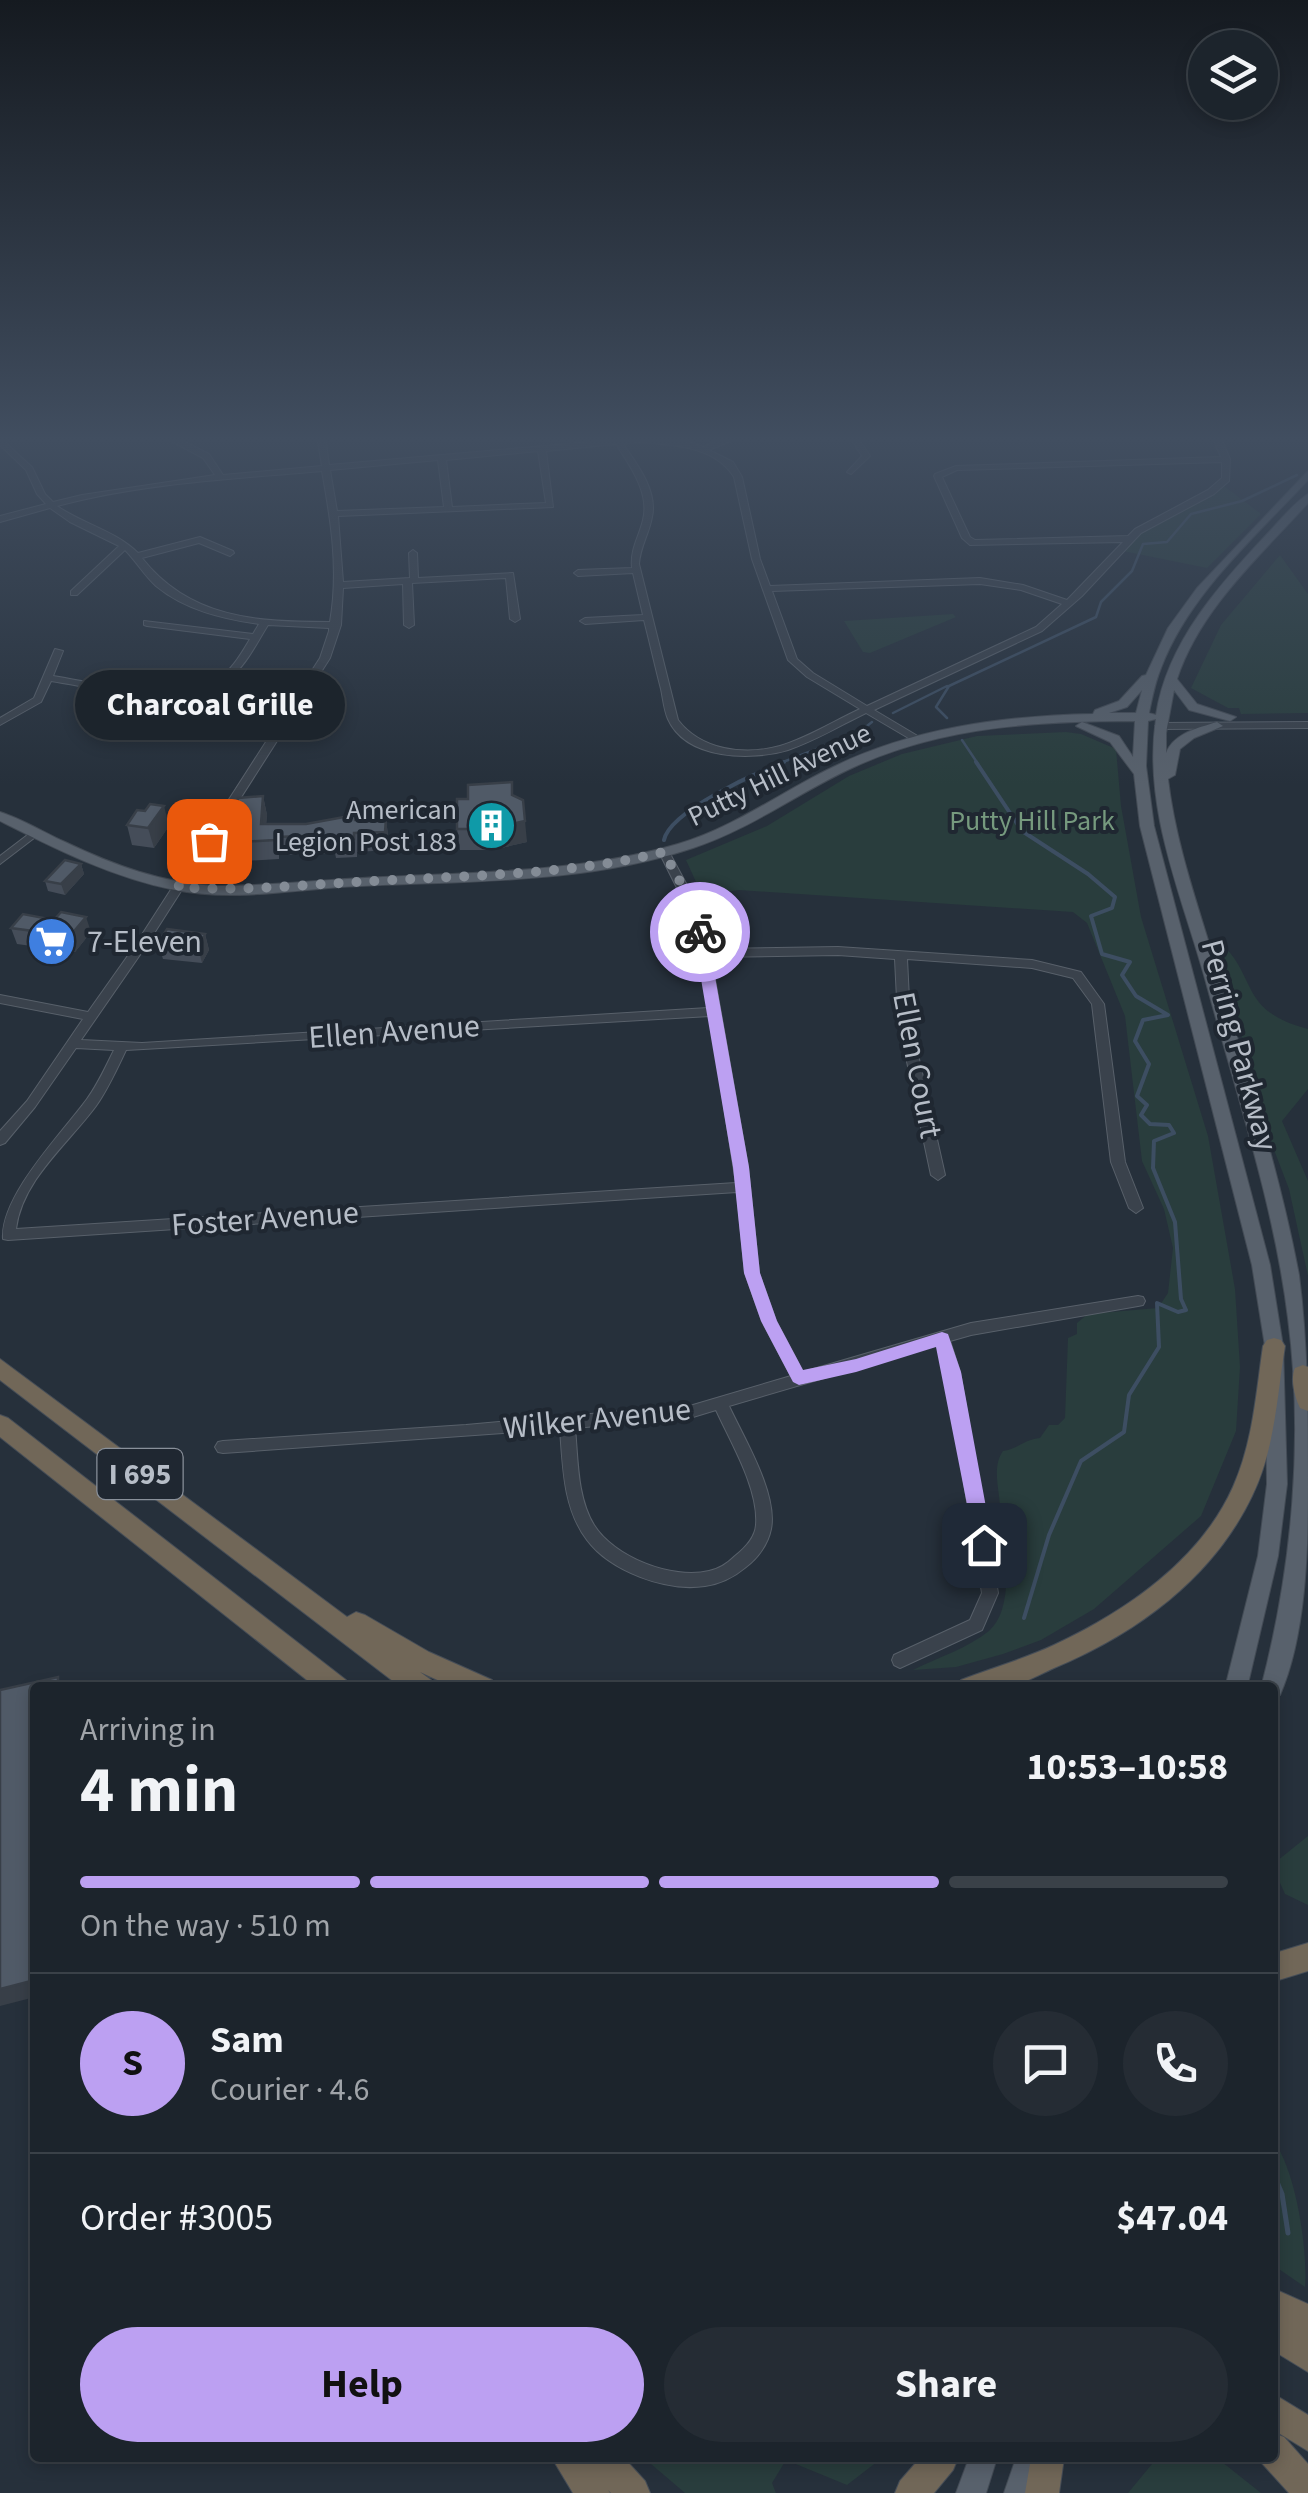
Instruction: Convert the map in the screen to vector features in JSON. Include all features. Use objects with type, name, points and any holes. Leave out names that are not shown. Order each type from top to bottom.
[{"type":"highway","points":[[989,1682],[1041,1665],[1086,1642],[1124,1620],[1179,1578],[1236,1502],[1250,1471],[1259,1444],[1274,1346]]},
{"type":"highway","name":"I 695","points":[[0,1368],[414,1682]]},
{"type":"highway","points":[[1304,1374],[1308,1402]]},
{"type":"highway","name":"I 695","points":[[0,1424],[329,1682]]},
{"type":"highway","points":[[280,1580],[420,1660],[470,1682]]},
{"type":"highway","points":[[259,1627],[310,1682]]},
{"type":"highway","points":[[1278,1966],[1308,1957]]},
{"type":"highway","points":[[1278,2306],[1308,2320]]},
{"type":"highway","points":[[1278,2334],[1308,2356]]},
{"type":"highway","points":[[1278,2412],[1308,2435]]},
{"type":"highway","points":[[1278,2456],[1308,2489]]},
{"type":"highway","points":[[572,2462],[593,2493]]},
{"type":"highway","points":[[607,2462],[633,2493]]},
{"type":"highway","points":[[912,2493],[937,2462]]},
{"type":"highway","points":[[1042,2493],[1047,2462]]},
{"type":"main road","name":"Perring Parkway","points":[[1237,552],[1186,608],[1150,675],[1140,722],[1138,776],[1146,826],[1262,1265],[1274,1346],[1277,1484],[1268,1556],[1237,1682]]},
{"type":"main road","name":"Perring Parkway","points":[[1259,552],[1190,635],[1170,679],[1160,722],[1165,805],[1276,1214],[1304,1374],[1304,1494],[1298,1567],[1273,1682]]},
{"type":"main road","points":[[1080,722],[1122,704],[1150,675]]},
{"type":"main road","points":[[1170,679],[1193,707],[1224,722]]},
{"type":"main road","points":[[1080,722],[1120,743],[1138,776]]},
{"type":"main road","name":"Putty Hill Avenue","points":[[0,816],[114,867],[178,887],[251,888],[536,872],[601,866],[664,852],[740,826],[837,770],[917,740],[995,725],[1160,722]]},
{"type":"main road","points":[[1165,805],[1174,746],[1224,722]]},
{"type":"main road","points":[[971,2493],[982,2462]]},
{"type":"main road","points":[[1019,2493],[1029,2462]]},
{"type":"street","points":[[74,593],[117,552]]},
{"type":"street","points":[[133,552],[156,581],[202,607],[270,622],[337,623]]},
{"type":"street","points":[[138,556],[152,552]]},
{"type":"street","points":[[0,1140],[74,1044],[313,680],[337,623],[342,585],[337,552]]},
{"type":"street","points":[[636,552],[647,617],[669,708],[678,728],[698,743],[738,752],[781,749],[1039,628],[1117,552]]},
{"type":"street","points":[[757,552],[793,660],[810,675],[917,740]]},
{"type":"street","points":[[409,624],[413,553]]},
{"type":"street","points":[[578,573],[637,570]]},
{"type":"street","points":[[342,585],[510,575],[516,618]]},
{"type":"street","points":[[766,589],[980,581],[1009,584],[1069,603]]},
{"type":"street","points":[[585,621],[647,617]]},
{"type":"street","points":[[50,678],[156,691],[204,689],[224,679],[270,622]]},
{"type":"street","points":[[147,623],[255,637]]},
{"type":"street","points":[[0,722],[34,704],[50,678],[58,651]]},
{"type":"street","name":"Putty Hill Avenue","points":[[1160,722],[1308,722]]},
{"type":"street","points":[[0,861],[34,833]]},
{"type":"street","points":[[664,852],[690,900],[705,952],[744,1187],[756,1288],[799,1378]]},
{"type":"street","points":[[705,952],[799,950],[901,955],[1051,966],[1077,975],[1098,1004],[1118,1162],[1136,1208]]},
{"type":"street","name":"Ellen Court","points":[[901,955],[904,1020],[938,1174]]},
{"type":"street","points":[[0,999],[92,1016]]},
{"type":"street","name":"Ellen Avenue","points":[[74,1044],[122,1048],[716,1012]]},
{"type":"street","name":"Foster Avenue","points":[[122,1048],[93,1100],[30,1181],[10,1218],[8,1235],[744,1187]]},
{"type":"street","name":"Wilker Avenue","points":[[223,1446],[658,1416],[856,1366],[971,1329],[1138,1300]]},
{"type":"street","points":[[900,1660],[976,1625],[990,1593],[953,1372],[942,1338]]},
{"type":"street","points":[[567,1422],[576,1498],[596,1540],[625,1560],[672,1576],[709,1579],[737,1565],[760,1540],[763,1530],[762,1512],[749,1470],[720,1403]]},
{"type":"green space","points":[[1130,552],[1223,552],[1207,568]]},
{"type":"green space","points":[[1280,555],[1308,594],[1308,713],[1241,714],[1239,708],[1228,708],[1191,688],[1221,625]]},
{"type":"green space","points":[[953,614],[956,617],[870,653],[863,652],[844,621]]},
{"type":"green space","name":"Putty Hill Park","points":[[1066,732],[1116,749],[1121,806],[1141,917],[1208,1136],[1235,1289],[1240,1367],[1236,1431],[1201,1516],[1094,1609],[1041,1640],[1003,1654],[956,1667],[913,1670],[972,1643],[998,1619],[1004,1604],[1006,1566],[998,1461],[1003,1451],[1040,1438],[1049,1425],[1058,1425],[1065,1418],[1068,1338],[1077,1334],[1077,1323],[1088,1314],[1158,1308],[1168,1293],[1173,1248],[1164,1209],[1142,1161],[1125,1016],[1087,923],[1073,912],[739,890],[702,895],[686,860],[767,826],[849,776],[902,754],[977,736]]},
{"type":"green space","points":[[1215,938],[1229,951],[1258,1001],[1269,1012],[1308,1029],[1308,1089],[1282,1121],[1308,1181],[1308,1276],[1289,1189],[1271,1142]]},
{"type":"green space","points":[[1308,1836],[1308,1905],[1285,1894],[1278,1878],[1278,1860]]},
{"type":"green space","points":[[1278,2148],[1299,2211],[1305,2287],[1278,2268]]},
{"type":"green space","points":[[649,2462],[785,2462],[772,2483],[776,2493],[685,2493]]},
{"type":"green space","points":[[791,2462],[877,2462],[847,2485]]},
{"type":"green space","points":[[1154,2462],[1222,2462],[1261,2493],[1128,2493]]},
{"type":"building","points":[[512,782],[512,795],[523,800],[525,821],[490,829],[457,829],[457,799],[468,799],[468,785]]},
{"type":"building","points":[[263,796],[261,824],[306,824],[355,815],[355,820],[386,818],[385,832],[354,833],[354,839],[332,840],[333,835],[241,842],[241,838],[233,838],[238,798]]},
{"type":"building","points":[[150,804],[164,806],[148,828],[127,825],[137,810],[145,811]]},
{"type":"building","points":[[65,860],[81,864],[61,884],[45,881]]},
{"type":"building","points":[[61,912],[86,917],[70,936],[11,928],[23,914],[54,920]]},
{"type":"building","points":[[167,929],[205,934],[198,947],[158,943]]},
{"type":"building","points":[[30,1683],[30,1981],[0,1989],[0,1690]]},
{"type":"waterway","points":[[947,718],[936,707],[949,686],[1096,617],[1101,602],[1132,571],[1140,552]]},
{"type":"waterway","points":[[893,713],[947,686]]},
{"type":"waterway","points":[[778,764],[858,733],[872,722]]},
{"type":"waterway","points":[[962,740],[978,764]]},
{"type":"waterway","points":[[664,840],[681,817],[697,805],[784,762]]},
{"type":"waterway","points":[[976,762],[1022,831],[1088,874],[1115,897],[1112,908],[1091,916],[1102,954],[1130,962],[1122,975],[1136,996],[1168,1015],[1143,1020],[1135,1041],[1149,1064],[1137,1096],[1147,1105],[1141,1115],[1150,1124],[1169,1125],[1174,1133],[1154,1141],[1153,1168],[1175,1222],[1181,1299],[1186,1310],[1178,1312],[1157,1303],[1159,1347],[1129,1395],[1124,1432],[1081,1461],[1049,1535],[1024,1618]]},
{"type":"waterway","points":[[1278,2184],[1288,2233]]},
{"type":"way so far","points":[[209,841],[178,887],[251,888],[536,872],[601,866],[664,852],[690,900],[700,932]]},
{"type":"place","name":"American Legion Post 183","points":[[492,825]]},
{"type":"place","name":"Charcoal Grille","points":[[209,841]]},
{"type":"place","name":"7-Eleven","points":[[52,941]]},
{"type":"route","points":[[700,932],[741,1167],[749,1258],[769,1321],[799,1378],[856,1366],[942,1338],[953,1372],[984,1545]]}]
